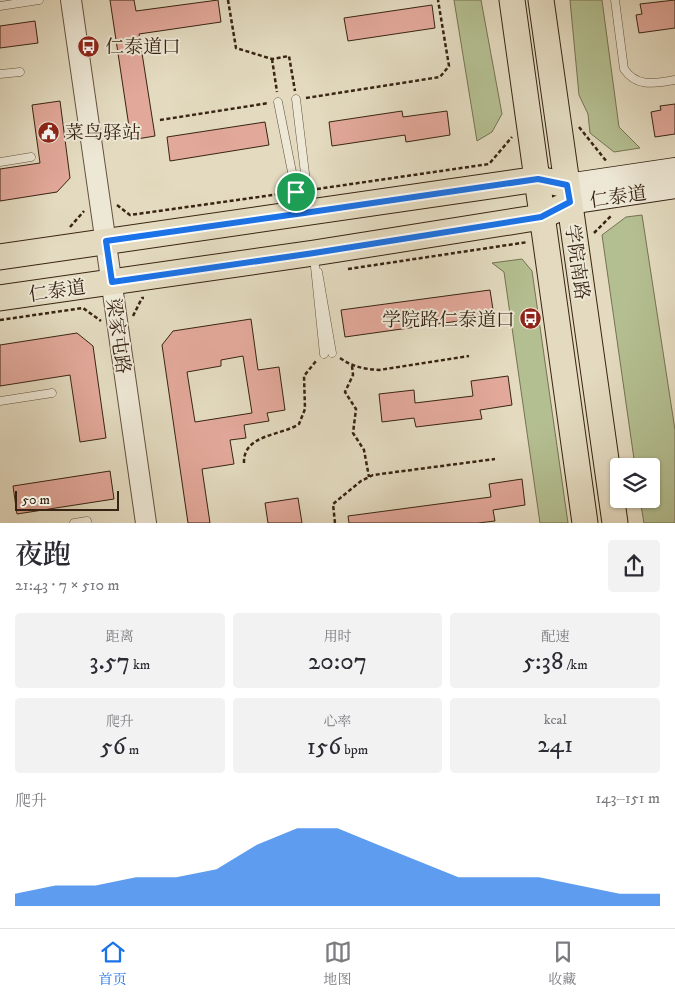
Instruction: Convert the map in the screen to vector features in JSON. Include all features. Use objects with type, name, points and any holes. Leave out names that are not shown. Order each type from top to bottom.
[{"type":"main road","name":"学院南路","points":[[512,0],[584,523]]},
{"type":"main road","name":"学院南路","points":[[541,0],[615,523]]},
{"type":"main road","name":"仁泰道","points":[[0,298],[314,253],[541,217],[568,194],[675,169]]},
{"type":"main road","name":"仁泰道","points":[[0,257],[106,241],[302,198],[538,179],[568,194],[675,187]]},
{"type":"street","name":"梁家屯路","points":[[71,0],[146,523]]},
{"type":"lane","points":[[0,6],[39,0]]},
{"type":"lane","points":[[615,0],[624,69],[629,76],[639,82],[649,84],[675,80]]},
{"type":"lane","points":[[0,74],[20,72]]},
{"type":"lane","points":[[296,99],[302,198]]},
{"type":"lane","points":[[278,102],[302,198]]},
{"type":"lane","points":[[0,162],[31,157]]},
{"type":"lane","points":[[314,253],[315,286],[328,354]]},
{"type":"lane","points":[[0,401],[52,393]]},
{"type":"lane","points":[[74,523],[87,521]]},
{"type":"path","points":[[228,0],[236,48],[272,59],[289,56],[296,99],[440,77],[449,66],[438,0]]},
{"type":"path","points":[[160,120],[278,102],[272,59]]},
{"type":"path","points":[[578,126],[609,164]]},
{"type":"path","points":[[114,202],[130,215],[302,198],[489,164],[514,135]]},
{"type":"path","points":[[62,228],[70,227],[88,206]]},
{"type":"path","points":[[347,269],[530,242]]},
{"type":"path","points":[[132,319],[142,298],[152,297]]},
{"type":"path","points":[[0,320],[83,308],[103,323]]},
{"type":"path","points":[[244,463],[244,455],[250,444],[299,424],[304,409],[304,376],[328,354],[352,366],[379,370],[469,356]]},
{"type":"path","points":[[352,366],[353,375],[345,392],[356,409],[352,433],[364,450],[369,477]]},
{"type":"path","points":[[335,523],[333,504],[369,477],[495,459]]},
{"type":"green space","points":[[454,0],[481,0],[502,114],[492,132],[477,141]]},
{"type":"green space","points":[[570,0],[602,0],[619,127],[640,148],[614,152],[590,133],[588,114],[579,95]]},
{"type":"green space","points":[[642,215],[675,430],[675,523],[644,523],[642,508],[660,508],[660,458],[634,458],[602,235],[626,217]]},
{"type":"green space","points":[[522,259],[532,271],[568,523],[540,523],[504,272],[492,263]]},
{"type":"building","points":[[110,0],[134,0],[136,11],[218,0],[221,22],[139,34],[155,136],[131,140]]},
{"type":"building","points":[[675,0],[675,28],[639,33],[636,15],[642,14],[640,4]]},
{"type":"building","points":[[432,5],[435,28],[348,41],[344,18]]},
{"type":"building","points":[[35,21],[38,43],[0,48],[0,26]]},
{"type":"building","points":[[60,101],[70,178],[57,192],[0,201],[0,169],[40,163],[32,105]]},
{"type":"building","points":[[675,104],[675,134],[655,137],[651,112],[661,110],[660,106]]},
{"type":"building","points":[[402,111],[403,117],[447,111],[450,135],[406,142],[405,135],[332,146],[329,122]]},
{"type":"building","points":[[265,122],[269,145],[170,161],[167,137]]},
{"type":"building","points":[[490,290],[494,316],[345,337],[341,310]]},
{"type":"building","points":[[251,319],[258,370],[279,367],[285,410],[267,413],[269,421],[244,425],[246,438],[230,440],[234,464],[202,469],[210,523],[188,523],[162,345],[173,331]],"holes":[[[243,356],[252,413],[195,422],[187,372],[221,366],[221,360]]]},
{"type":"building","points":[[77,333],[93,346],[106,438],[80,442],[70,375],[0,386],[0,345]]},
{"type":"building","points":[[508,376],[512,405],[480,410],[482,419],[416,427],[414,418],[382,422],[379,394],[414,390],[415,403],[473,396],[471,381]]},
{"type":"building","points":[[110,471],[114,499],[17,514],[13,486]]},
{"type":"building","points":[[522,479],[525,505],[493,510],[495,521],[478,523],[349,523],[348,516],[491,497],[489,484]]},
{"type":"building","points":[[298,498],[302,523],[268,523],[265,503]]},
{"type":"place","name":"仁泰道口","points":[[89,46]]},
{"type":"place","name":"菜鸟驿站","points":[[49,132]]},
{"type":"place","name":"学院路仁泰道口","points":[[531,319]]},
{"type":"route","points":[[296,192],[304,213],[106,241],[112,282],[314,253],[541,217],[570,202],[567,185],[538,179],[304,213],[307,190],[296,192]]}]
